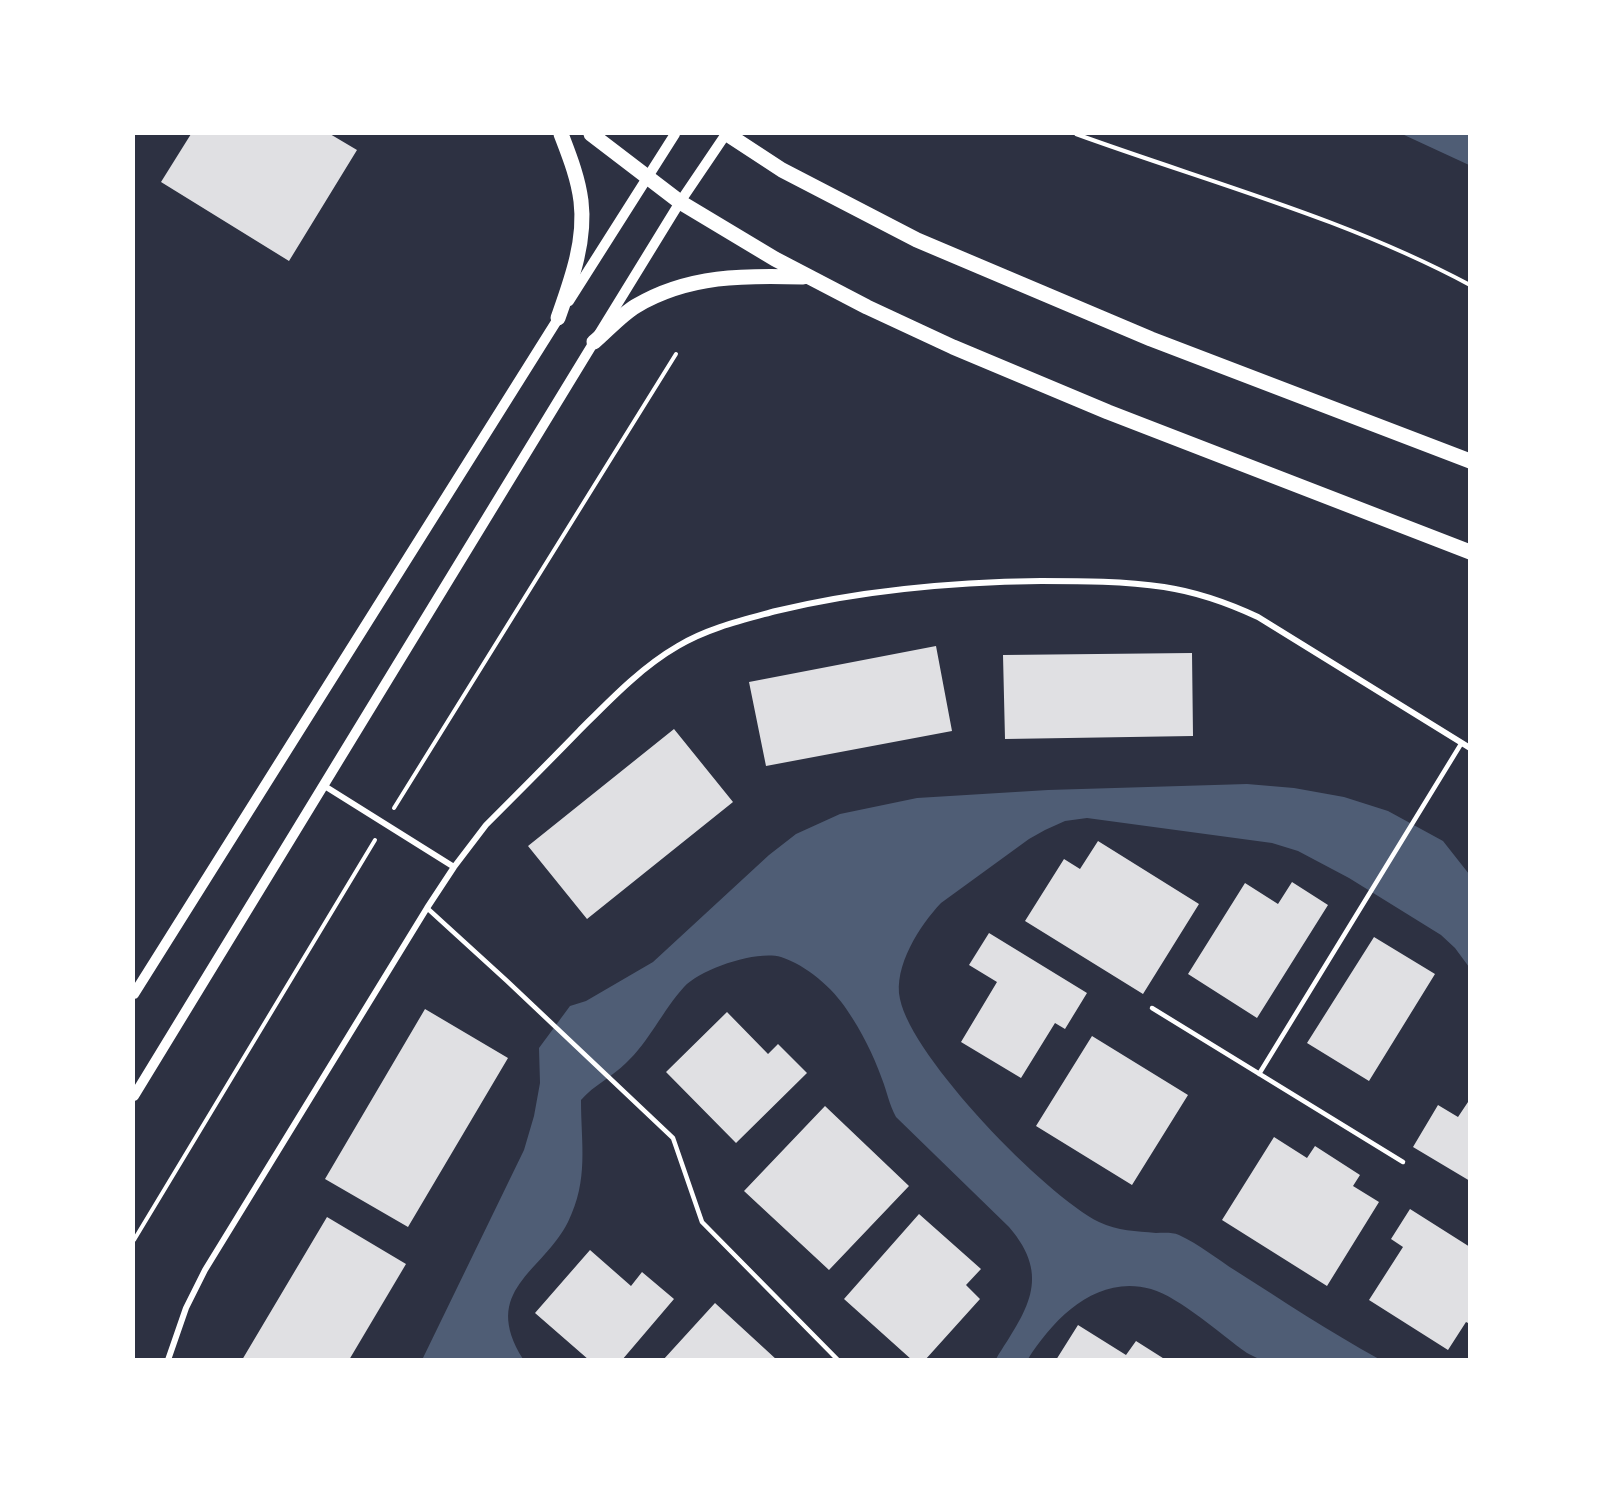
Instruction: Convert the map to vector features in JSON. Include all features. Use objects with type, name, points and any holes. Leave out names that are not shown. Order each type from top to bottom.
[{"type":"main road","points":[[558,318],[573,277],[581,232],[581,198],[561,134]]},
{"type":"main road","points":[[591,134],[680,202],[808,277],[867,307],[973,356],[1119,416],[1470,552]]},
{"type":"main road","points":[[727,134],[782,170],[917,240],[1151,339],[1470,461]]},
{"type":"main road","points":[[594,342],[635,306],[672,289],[707,279],[748,275],[808,277]]},
{"type":"street","points":[[134,994],[675,134]]},
{"type":"street","points":[[134,1096],[680,202],[727,134]]},
{"type":"street","points":[[168,1359],[186,1308],[205,1270],[454,867],[486,825],[619,691],[678,646],[707,632],[799,606],[856,595],[981,582],[1073,581],[1153,585],[1226,602],[1258,617],[1470,748]]},
{"type":"street","points":[[323,784],[454,867]]},
{"type":"street","points":[[134,985],[148,971]]},
{"type":"lane","points":[[1259,1074],[1461,744]]},
{"type":"lane","points":[[427,909],[507,981],[673,1138],[702,1222],[838,1359]]},
{"type":"lane","points":[[1152,1008],[1403,1162]]},
{"type":"path","points":[[1076,134],[1258,195],[1347,228],[1434,266],[1470,285]]},
{"type":"path","points":[[134,1240],[385,824],[676,354]]},
{"type":"water","points":[[1402,134],[1469,134],[1469,165]]},
{"type":"water","points":[[1247,784],[1294,788],[1344,797],[1388,811],[1443,841],[1469,874],[1469,967],[1455,948],[1441,935],[1349,878],[1298,851],[1272,843],[1087,818],[1065,821],[1029,839],[941,903],[917,935],[904,960],[900,974],[900,999],[910,1024],[929,1055],[954,1088],[1015,1155],[1075,1207],[1099,1222],[1113,1227],[1179,1235],[1379,1359],[1259,1359],[1247,1353],[1175,1300],[1151,1289],[1131,1286],[1113,1288],[1079,1303],[1051,1329],[1028,1359],[996,1359],[1025,1310],[1030,1294],[1032,1279],[1030,1262],[1022,1245],[1009,1227],[896,1117],[867,1043],[834,994],[818,978],[790,961],[781,957],[758,956],[716,968],[692,980],[676,996],[634,1055],[581,1100],[582,1162],[575,1206],[557,1240],[520,1284],[511,1299],[508,1316],[512,1335],[523,1359],[422,1360],[524,1150],[534,1116],[540,1083],[539,1048],[570,1006],[586,1001],[653,962],[769,855],[796,834],[840,814],[917,798],[1048,790]]},
{"type":"building","points":[[191,134],[330,134],[357,150],[289,261],[161,182]]},
{"type":"building","points":[[936,646],[952,731],[766,766],[749,682]]},
{"type":"building","points":[[1192,653],[1193,736],[1005,739],[1003,655]]},
{"type":"building","points":[[674,729],[733,802],[587,919],[528,846]]},
{"type":"building","points":[[1098,841],[1199,904],[1143,994],[1025,921],[1064,859],[1080,869]]},
{"type":"building","points":[[1292,882],[1328,905],[1257,1018],[1188,974],[1245,883],[1278,904]]},
{"type":"building","points":[[989,933],[1087,993],[1065,1029],[1055,1023],[1021,1078],[961,1042],[997,982],[969,965]]},
{"type":"building","points":[[1374,937],[1435,974],[1369,1081],[1307,1043]]},
{"type":"building","points":[[425,1009],[508,1058],[408,1227],[325,1179]]},
{"type":"building","points":[[727,1012],[768,1054],[778,1044],[807,1073],[736,1143],[666,1072]]},
{"type":"building","points":[[1092,1036],[1188,1095],[1132,1185],[1036,1126]]},
{"type":"building","points":[[1470,1099],[1470,1181],[1413,1147],[1438,1105],[1458,1117]]},
{"type":"building","points":[[825,1106],[909,1186],[829,1270],[744,1191]]},
{"type":"building","points":[[1274,1137],[1307,1158],[1315,1146],[1360,1175],[1353,1186],[1379,1202],[1327,1286],[1222,1220]]},
{"type":"building","points":[[1410,1209],[1470,1247],[1470,1324],[1466,1322],[1448,1350],[1369,1300],[1403,1247],[1391,1239]]},
{"type":"building","points":[[919,1214],[981,1269],[966,1285],[980,1299],[925,1360],[912,1360],[844,1299]]},
{"type":"building","points":[[327,1217],[406,1264],[349,1360],[242,1360]]},
{"type":"building","points":[[590,1250],[631,1286],[642,1272],[674,1299],[622,1360],[589,1360],[535,1313]]},
{"type":"building","points":[[715,1303],[777,1360],[663,1360]]},
{"type":"building","points":[[1078,1325],[1126,1355],[1136,1341],[1166,1360],[1056,1360]]}]
